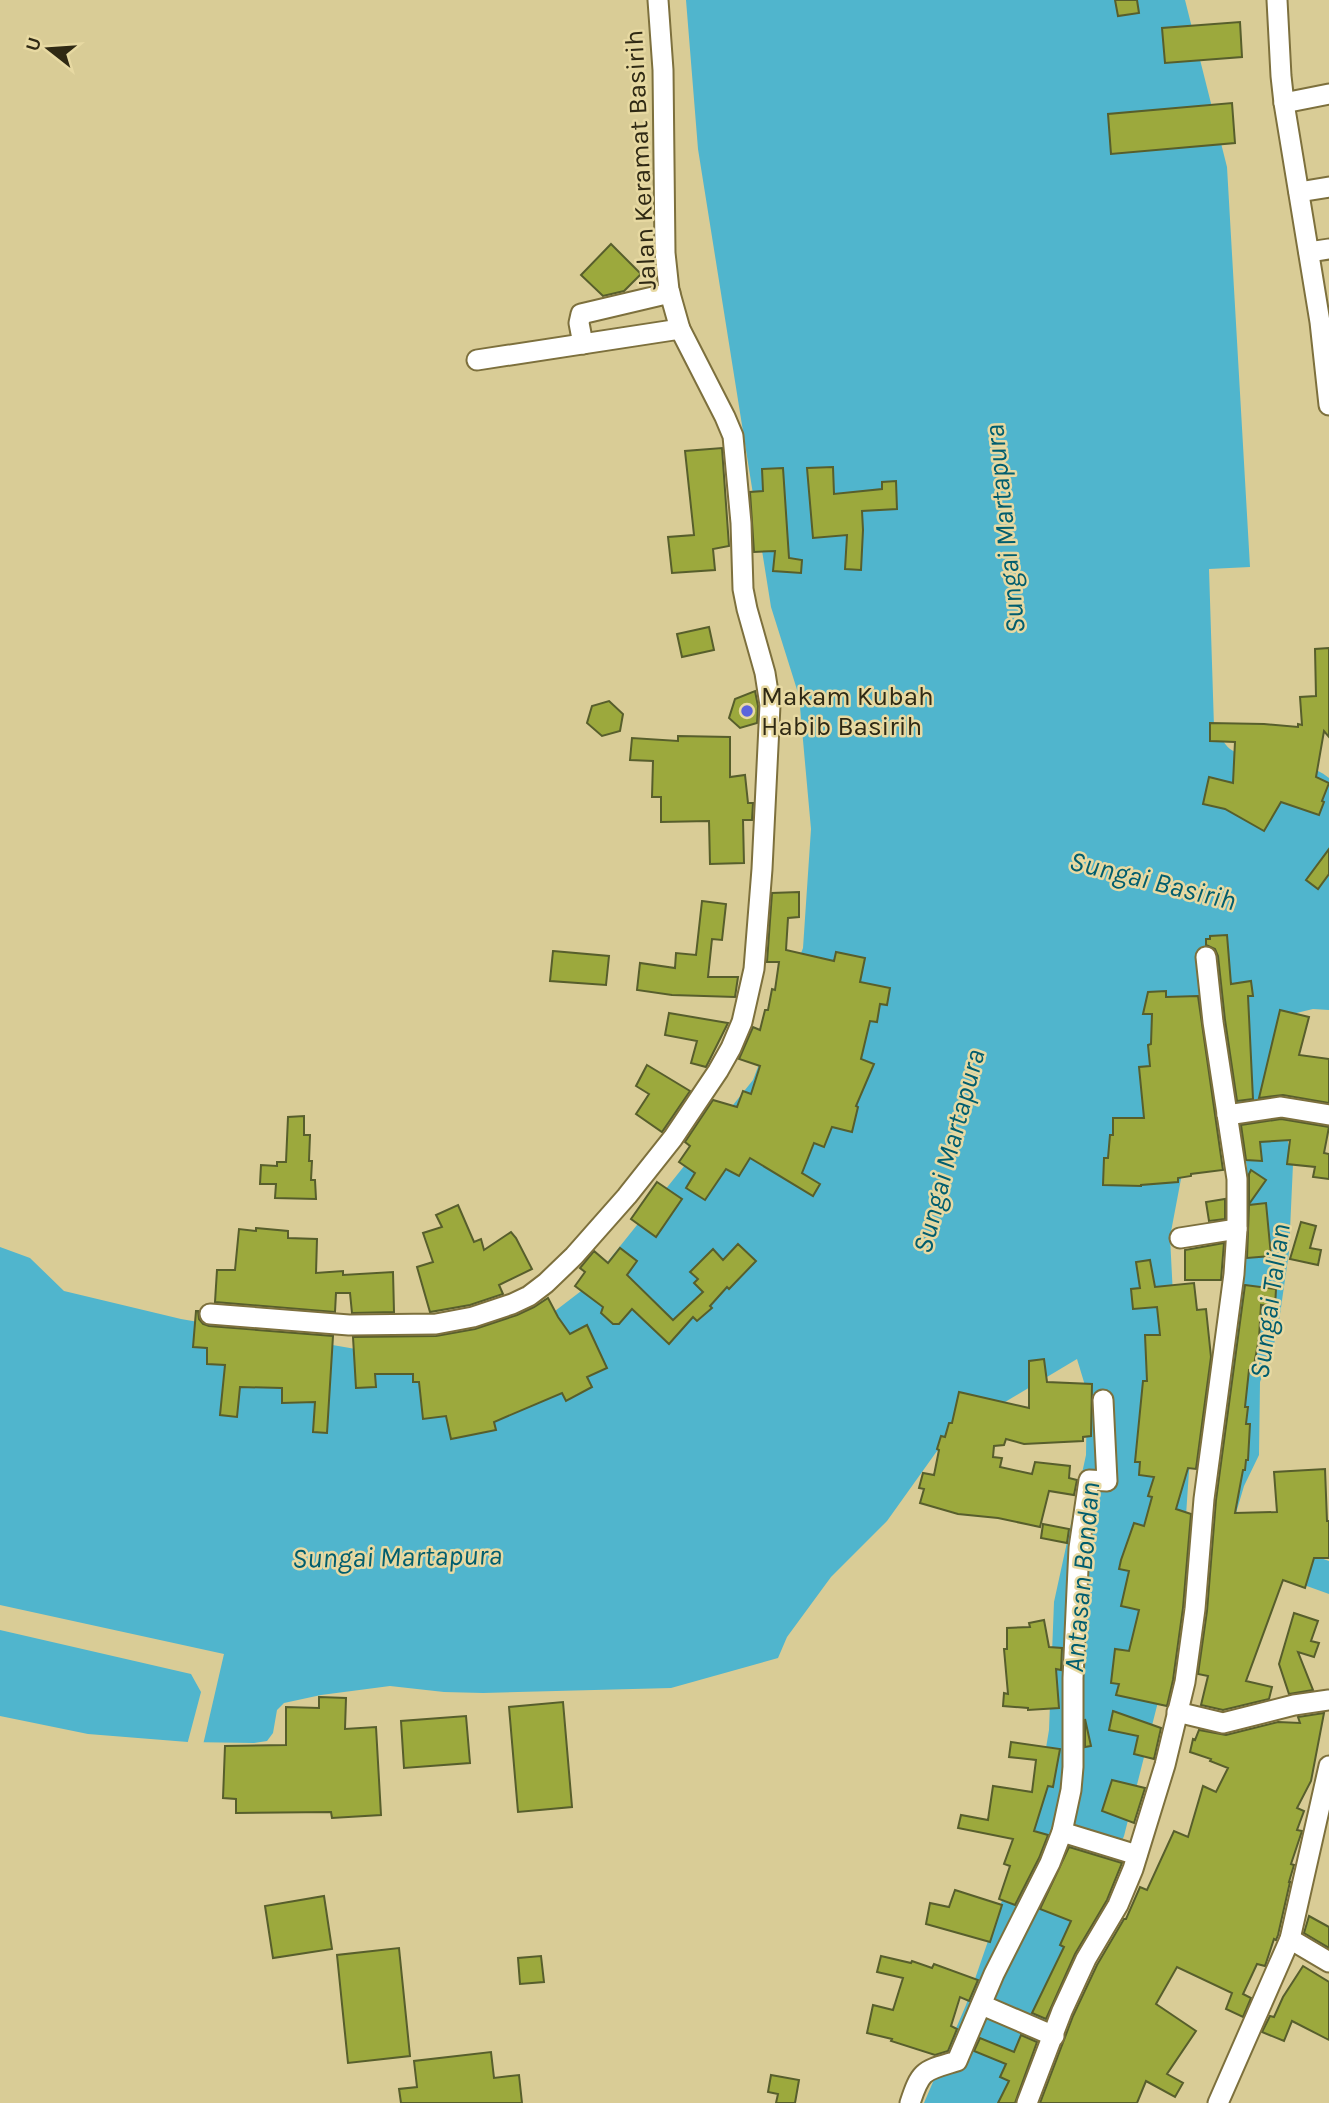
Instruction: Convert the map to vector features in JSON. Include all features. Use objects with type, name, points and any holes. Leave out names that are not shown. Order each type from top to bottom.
[{"type":"street","name":"Jalan Keramat Basirih","points":[[210,1314],[349,1325],[421,1325],[473,1317],[529,1296],[574,1256],[673,1138],[718,1071],[742,1021],[754,969],[770,705],[765,673],[743,589],[741,523],[733,436],[680,329],[670,293],[665,253],[663,69],[658,0]]},
{"type":"street","points":[[1277,0],[1284,103],[1320,322],[1329,405]]},
{"type":"street","points":[[1284,103],[1329,94]]},
{"type":"street","points":[[1299,191],[1329,187]]},
{"type":"street","points":[[1309,251],[1329,249]]},
{"type":"street","points":[[583,344],[579,323],[582,314],[670,293]]},
{"type":"street","points":[[477,360],[680,329]]},
{"type":"street","points":[[1027,2103],[1062,2011],[1086,1959],[1118,1905],[1137,1855],[1165,1765],[1185,1682],[1195,1609],[1204,1499],[1234,1274],[1237,1229],[1237,1179],[1206,957]]},
{"type":"street","points":[[1227,1115],[1281,1107],[1329,1115]]},
{"type":"street","points":[[1180,1238],[1237,1229]]},
{"type":"street","points":[[910,2103],[918,2079],[929,2070],[957,2061],[994,1975],[1050,1863],[1062,1832],[1073,1767],[1073,1678],[1079,1548],[1088,1480],[1107,1480],[1103,1400]]},
{"type":"street","points":[[1177,1712],[1223,1723],[1294,1705],[1329,1700]]},
{"type":"street","points":[[1218,2103],[1290,1939],[1329,1768]]},
{"type":"street","points":[[1062,1832],[1137,1855]]},
{"type":"street","points":[[1290,1939],[1329,1962]]},
{"type":"street","points":[[982,2005],[1054,2036]]},
{"type":"water","points":[[686,0],[1185,0],[1227,167],[1250,567],[1209,569],[1214,727],[1230,749],[1242,755],[1306,767],[1329,778],[1329,1010],[1313,1009],[1288,1015],[1270,1064],[1293,1164],[1289,1252],[1277,1335],[1260,1382],[1259,1455],[1244,1486],[1236,1513],[1312,1555],[1329,1561],[1329,1594],[1279,1576],[1217,1493],[1248,1237],[1247,1166],[1232,1108],[1224,1102],[1206,1110],[1184,1163],[1170,1237],[1174,1315],[1193,1412],[1179,1619],[1124,1836],[1037,2040],[1014,2103],[924,2103],[966,2005],[1038,1796],[1049,1730],[1054,1602],[1086,1455],[1087,1392],[1077,1359],[985,1414],[937,1451],[887,1521],[831,1577],[787,1637],[778,1658],[671,1688],[483,1693],[390,1686],[321,1695],[284,1703],[277,1710],[273,1733],[267,1741],[254,1743],[188,1742],[88,1734],[0,1716],[0,1247],[30,1258],[64,1291],[181,1319],[408,1358],[525,1334],[589,1285],[753,1080],[803,948],[811,829],[799,696],[771,607],[698,149]]},
{"type":"pier","points":[[0,1605],[224,1654],[203,1745],[187,1745],[201,1692],[191,1674],[0,1630]]},
{"type":"building","points":[[1115,0],[1137,0],[1139,13],[1118,16]]},
{"type":"building","points":[[1240,22],[1242,57],[1165,63],[1162,28]]},
{"type":"building","points":[[1232,103],[1235,143],[1111,154],[1108,114]]},
{"type":"building","points":[[611,244],[641,274],[624,291],[603,296],[581,275]]},
{"type":"building","points":[[722,448],[729,546],[713,549],[715,570],[672,573],[668,537],[694,535],[685,451]]},
{"type":"building","points":[[833,467],[834,494],[882,489],[882,482],[896,481],[897,509],[862,511],[861,570],[845,569],[847,535],[813,538],[807,468]]},
{"type":"building","points":[[783,468],[789,558],[802,560],[801,573],[773,571],[775,551],[754,552],[750,492],[763,491],[762,469]]},
{"type":"building","points":[[709,627],[714,650],[682,657],[677,634]]},
{"type":"building","points":[[1329,648],[1329,737],[1324,731],[1316,777],[1329,783],[1319,815],[1281,802],[1264,831],[1225,809],[1203,804],[1209,777],[1233,783],[1235,742],[1210,741],[1210,723],[1302,725],[1300,697],[1316,696],[1315,649]]},
{"type":"building","name":"Makam Kubah Habib Basirih","points":[[755,691],[757,723],[740,728],[729,718],[735,699]]},
{"type":"building","points":[[609,701],[623,714],[620,731],[602,736],[587,723],[592,706]]},
{"type":"building","points":[[678,736],[730,737],[730,777],[745,775],[748,803],[753,803],[752,820],[743,820],[744,863],[710,864],[709,821],[661,822],[661,797],[652,797],[653,761],[630,760],[632,738],[678,741]]},
{"type":"building","points":[[1329,849],[1329,874],[1318,889],[1306,880]]},
{"type":"building","points":[[799,892],[799,917],[788,918],[786,950],[834,961],[836,952],[865,958],[860,982],[890,988],[887,1005],[880,1004],[877,1022],[870,1021],[861,1059],[874,1064],[856,1106],[858,1107],[852,1132],[832,1127],[824,1147],[814,1143],[802,1173],[820,1184],[813,1196],[750,1158],[739,1176],[726,1169],[705,1200],[686,1188],[695,1173],[679,1162],[690,1146],[685,1142],[713,1100],[737,1107],[743,1091],[751,1094],[760,1066],[739,1059],[753,1027],[760,1030],[772,989],[775,990],[779,962],[767,962],[772,893]]},
{"type":"building","points":[[702,901],[726,904],[722,940],[712,939],[708,977],[738,977],[735,997],[672,995],[637,990],[640,963],[675,968],[676,953],[696,955]]},
{"type":"building","points":[[1227,935],[1231,984],[1251,981],[1253,996],[1248,996],[1253,1099],[1237,1101],[1218,956],[1215,949],[1206,945],[1206,939],[1210,939],[1210,936]]},
{"type":"building","points":[[553,951],[609,956],[606,985],[550,981]]},
{"type":"building","points":[[1166,991],[1166,997],[1198,996],[1223,1170],[1191,1174],[1178,1178],[1178,1182],[1141,1186],[1103,1185],[1104,1158],[1108,1158],[1110,1135],[1113,1135],[1113,1118],[1144,1118],[1139,1067],[1150,1066],[1148,1045],[1151,1044],[1152,1014],[1143,1014],[1148,992]]},
{"type":"building","points":[[1280,1010],[1309,1017],[1299,1055],[1329,1059],[1329,1103],[1283,1095],[1259,1098]]},
{"type":"building","points":[[669,1013],[728,1023],[706,1067],[691,1063],[697,1041],[665,1035]]},
{"type":"building","points":[[647,1065],[690,1091],[662,1132],[636,1114],[649,1094],[636,1086]]},
{"type":"building","points":[[304,1116],[304,1135],[310,1135],[309,1161],[312,1161],[311,1180],[315,1180],[316,1199],[275,1198],[276,1184],[260,1184],[261,1165],[277,1166],[277,1162],[286,1162],[288,1117]]},
{"type":"building","points":[[1281,1119],[1329,1127],[1324,1153],[1329,1154],[1329,1179],[1313,1177],[1315,1167],[1287,1164],[1290,1140],[1260,1142],[1262,1161],[1246,1160],[1241,1125]]},
{"type":"building","points":[[1251,1170],[1266,1180],[1249,1204],[1249,1174]]},
{"type":"building","points":[[657,1182],[682,1199],[656,1237],[631,1219]]},
{"type":"building","points":[[1225,1199],[1225,1219],[1209,1221],[1206,1202]]},
{"type":"building","points":[[1266,1203],[1271,1256],[1247,1258],[1249,1205]]},
{"type":"building","points":[[458,1205],[474,1242],[481,1239],[484,1250],[511,1232],[532,1269],[499,1285],[503,1294],[470,1305],[430,1312],[417,1267],[433,1262],[423,1233],[442,1227],[436,1215]]},
{"type":"building","points":[[1301,1222],[1316,1226],[1310,1248],[1321,1250],[1318,1265],[1290,1259]]},
{"type":"building","points":[[256,1228],[288,1231],[288,1238],[317,1239],[316,1273],[343,1271],[343,1275],[393,1272],[394,1312],[352,1313],[350,1293],[336,1293],[335,1312],[215,1302],[217,1270],[235,1270],[239,1229],[256,1231]]},
{"type":"building","points":[[1224,1243],[1221,1280],[1185,1280],[1185,1250]]},
{"type":"building","points":[[738,1244],[756,1261],[729,1289],[727,1287],[710,1306],[712,1308],[697,1321],[693,1317],[669,1344],[632,1309],[619,1324],[613,1324],[601,1313],[603,1307],[575,1286],[585,1272],[580,1268],[594,1251],[608,1263],[620,1248],[637,1261],[627,1275],[673,1320],[703,1292],[694,1283],[698,1279],[690,1272],[713,1249],[723,1260]]},
{"type":"building","points":[[1150,1260],[1155,1287],[1194,1283],[1197,1310],[1206,1309],[1211,1357],[1196,1469],[1188,1468],[1176,1509],[1191,1514],[1183,1608],[1167,1706],[1116,1695],[1119,1684],[1111,1683],[1115,1649],[1129,1651],[1139,1610],[1121,1606],[1129,1571],[1119,1569],[1134,1523],[1144,1526],[1154,1477],[1139,1475],[1140,1462],[1135,1462],[1143,1381],[1147,1381],[1145,1335],[1160,1335],[1157,1307],[1133,1309],[1131,1289],[1140,1288],[1136,1262]]},
{"type":"building","points":[[1245,1285],[1276,1289],[1275,1307],[1261,1305],[1259,1339],[1253,1370],[1249,1370],[1245,1407],[1248,1407],[1246,1424],[1250,1424],[1248,1460],[1243,1470],[1235,1513],[1277,1512],[1274,1472],[1325,1469],[1329,1558],[1314,1558],[1305,1588],[1283,1580],[1246,1681],[1272,1687],[1269,1699],[1223,1710],[1201,1705],[1208,1676],[1198,1674],[1207,1611],[1216,1500]]},
{"type":"building","points":[[548,1298],[570,1334],[587,1325],[607,1368],[587,1377],[592,1387],[566,1401],[562,1393],[494,1422],[496,1430],[451,1439],[446,1416],[423,1419],[419,1382],[413,1382],[413,1374],[375,1374],[376,1387],[356,1388],[353,1337],[436,1336],[475,1329],[517,1315]]},
{"type":"building","points":[[196,1311],[203,1324],[209,1326],[333,1336],[327,1433],[313,1432],[315,1402],[282,1403],[282,1388],[240,1387],[237,1417],[220,1415],[225,1365],[207,1364],[207,1348],[193,1347]]},
{"type":"building","points":[[1044,1359],[1047,1382],[1092,1384],[1091,1436],[1083,1437],[1083,1441],[1024,1444],[1006,1439],[1004,1445],[994,1446],[993,1457],[1002,1458],[1000,1467],[1032,1474],[1035,1462],[1070,1466],[1069,1478],[1077,1480],[1074,1495],[1049,1491],[1040,1527],[998,1518],[958,1514],[920,1503],[924,1489],[919,1488],[923,1473],[934,1475],[939,1450],[937,1449],[941,1436],[945,1437],[949,1423],[952,1423],[959,1392],[1029,1408],[1029,1361]]},
{"type":"building","points":[[1043,1524],[1069,1529],[1067,1543],[1041,1538]]},
{"type":"building","points":[[1294,1613],[1318,1621],[1311,1641],[1319,1643],[1314,1657],[1298,1652],[1313,1690],[1289,1694],[1279,1664]]},
{"type":"building","points":[[1044,1620],[1049,1647],[1062,1648],[1061,1670],[1056,1669],[1059,1708],[1028,1710],[1003,1706],[1004,1693],[1008,1694],[1004,1649],[1007,1649],[1007,1628],[1030,1627],[1029,1623]]},
{"type":"building","points":[[319,1697],[346,1698],[345,1729],[376,1727],[381,1815],[332,1818],[331,1812],[236,1813],[236,1799],[223,1798],[225,1746],[286,1745],[286,1707],[319,1708]]},
{"type":"building","points":[[563,1702],[572,1807],[518,1812],[509,1707]]},
{"type":"building","points":[[1113,1711],[1161,1728],[1154,1759],[1134,1754],[1138,1736],[1109,1730]]},
{"type":"building","points":[[1324,1713],[1311,1781],[1297,1808],[1304,1811],[1297,1830],[1302,1831],[1291,1864],[1294,1865],[1278,1935],[1276,1940],[1274,1939],[1265,1966],[1257,1964],[1243,1994],[1251,1998],[1243,2017],[1226,2009],[1232,1993],[1177,1967],[1156,2004],[1196,2031],[1167,2074],[1183,2083],[1175,2097],[1146,2081],[1137,2103],[1040,2103],[1073,2016],[1097,1965],[1126,1919],[1140,1887],[1147,1890],[1174,1831],[1188,1837],[1203,1786],[1216,1792],[1228,1768],[1190,1752],[1193,1739],[1195,1740],[1199,1730],[1226,1735],[1278,1722],[1300,1723],[1298,1717]]},
{"type":"building","points":[[466,1716],[470,1763],[404,1768],[401,1721]]},
{"type":"building","points":[[1085,1719],[1091,1746],[1085,1747]]},
{"type":"building","points":[[1011,1742],[1060,1749],[1053,1787],[1048,1786],[1034,1831],[1048,1835],[1015,1905],[999,1899],[1010,1866],[1004,1864],[1013,1839],[958,1828],[961,1815],[988,1820],[993,1786],[1032,1792],[1036,1760],[1009,1757]]},
{"type":"building","points":[[1112,1780],[1145,1788],[1134,1823],[1102,1811]]},
{"type":"building","points":[[1069,1847],[1122,1863],[1107,1900],[1075,1954],[1046,2019],[1032,2013],[1064,1947],[1060,1945],[1071,1921],[1040,1909]]},
{"type":"building","points":[[955,1890],[1002,1905],[990,1942],[926,1924],[930,1903],[949,1907]]},
{"type":"building","points":[[324,1896],[332,1949],[273,1958],[265,1906]]},
{"type":"building","points":[[1309,1916],[1329,1927],[1329,1948],[1304,1933]]},
{"type":"building","points":[[399,1948],[410,2056],[348,2063],[337,1955]]},
{"type":"building","points":[[541,1956],[544,1982],[520,1984],[518,1958]]},
{"type":"building","points":[[881,1956],[911,1963],[912,1961],[932,1968],[934,1964],[978,1980],[969,2001],[960,1997],[951,2026],[957,2029],[948,2051],[935,2055],[867,2033],[873,2005],[893,2010],[903,1978],[877,1972]]},
{"type":"building","points":[[1303,1966],[1329,1982],[1329,2040],[1292,2021],[1284,2041],[1262,2032],[1270,2016],[1274,2017]]},
{"type":"building","points":[[1021,2035],[1037,2042],[1015,2103],[998,2103],[1009,2081],[1000,2077],[1006,2064],[974,2051],[980,2038],[1014,2052]]},
{"type":"building","points":[[491,2052],[494,2078],[519,2075],[522,2103],[401,2103],[399,2089],[417,2087],[414,2061]]},
{"type":"building","points":[[771,2075],[799,2080],[795,2103],[776,2103],[778,2094],[768,2092]]},
{"type":"place","name":"Makam Kubah Habib Basirih","points":[[747,711]]},
{"type":"water label","name":"Sungai Martapura","points":[[1004,529]]},
{"type":"water label","name":"Sungai Basirih","points":[[1153,880]]},
{"type":"water label","name":"Sungai Martapura","points":[[948,1151]]},
{"type":"water label","name":"Sungai Talian","points":[[1269,1301]]},
{"type":"water label","name":"Sungai Martapura","points":[[397,1556]]},
{"type":"water label","name":"Antasan Bondan","points":[[1081,1577]]}]
